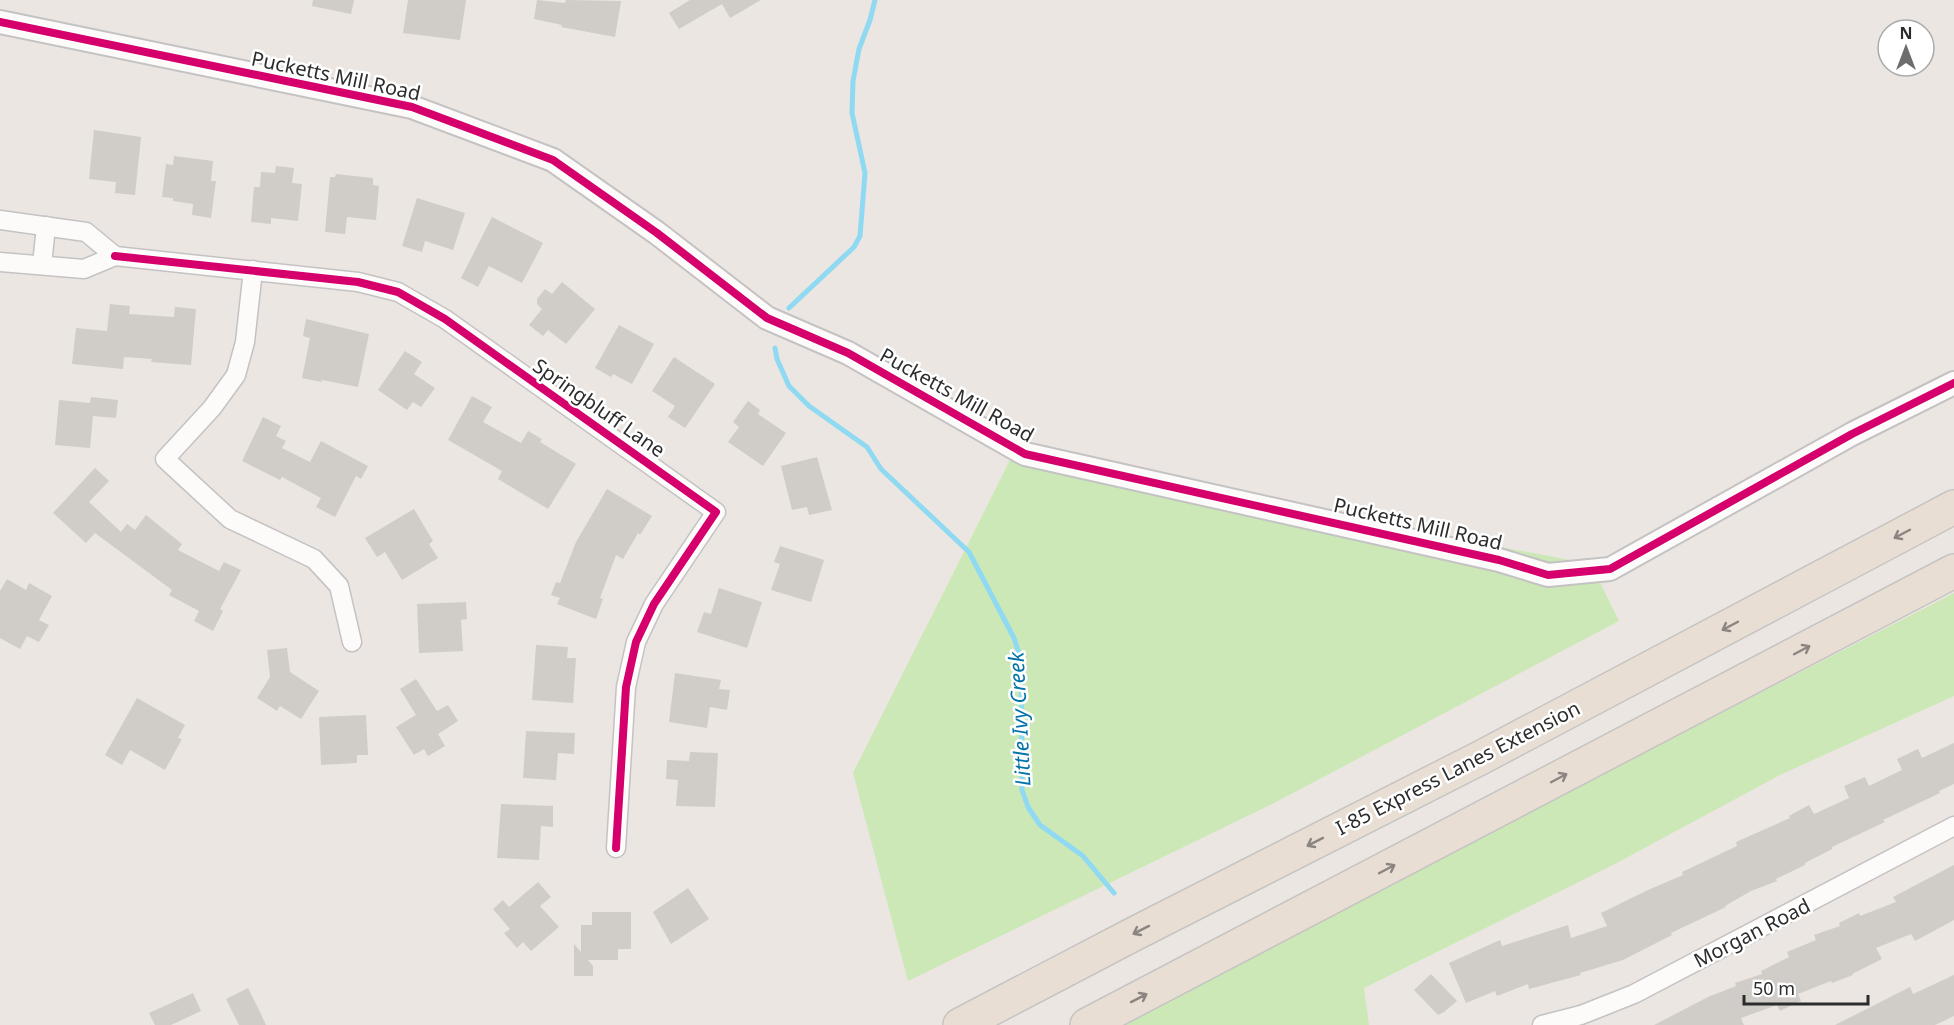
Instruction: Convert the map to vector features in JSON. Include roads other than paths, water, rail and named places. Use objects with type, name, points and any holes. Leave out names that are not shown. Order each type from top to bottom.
[{"type":"highway","name":"I-85 Express Lanes Extension","points":[[960,1025],[1492,752],[1954,507]]},
{"type":"highway","points":[[1087,1025],[1954,571]]},
{"type":"street","name":"Pucketts Mill Road","points":[[0,22],[412,107],[553,160],[657,233],[767,318],[848,353],[1025,454],[1487,557],[1548,575],[1610,568],[1852,434],[1954,383]]},
{"type":"street","points":[[0,220],[86,232],[115,256]]},
{"type":"street","points":[[42,265],[46,226]]},
{"type":"street","name":"Springbluff Lane","points":[[0,262],[84,269],[115,256],[358,282],[398,292],[445,319],[716,512],[654,604],[636,642],[626,687],[616,848]]},
{"type":"street","points":[[253,270],[245,342],[236,375],[212,408],[165,459],[230,519],[314,559],[339,586],[352,642]]},
{"type":"street","name":"Morgan Road","points":[[1542,1025],[1581,1015],[1634,994],[1954,826]]},
{"type":"waterway","name":"Little Ivy Creek","points":[[789,308],[854,247],[860,236],[865,173],[852,113],[853,81],[859,49],[875,0]]},
{"type":"waterway","name":"Little Ivy Creek","points":[[775,348],[777,359],[789,386],[809,406],[867,447],[881,469],[969,552],[1014,638],[1021,660],[1022,790],[1028,807],[1040,825],[1083,856],[1114,893]]}]
